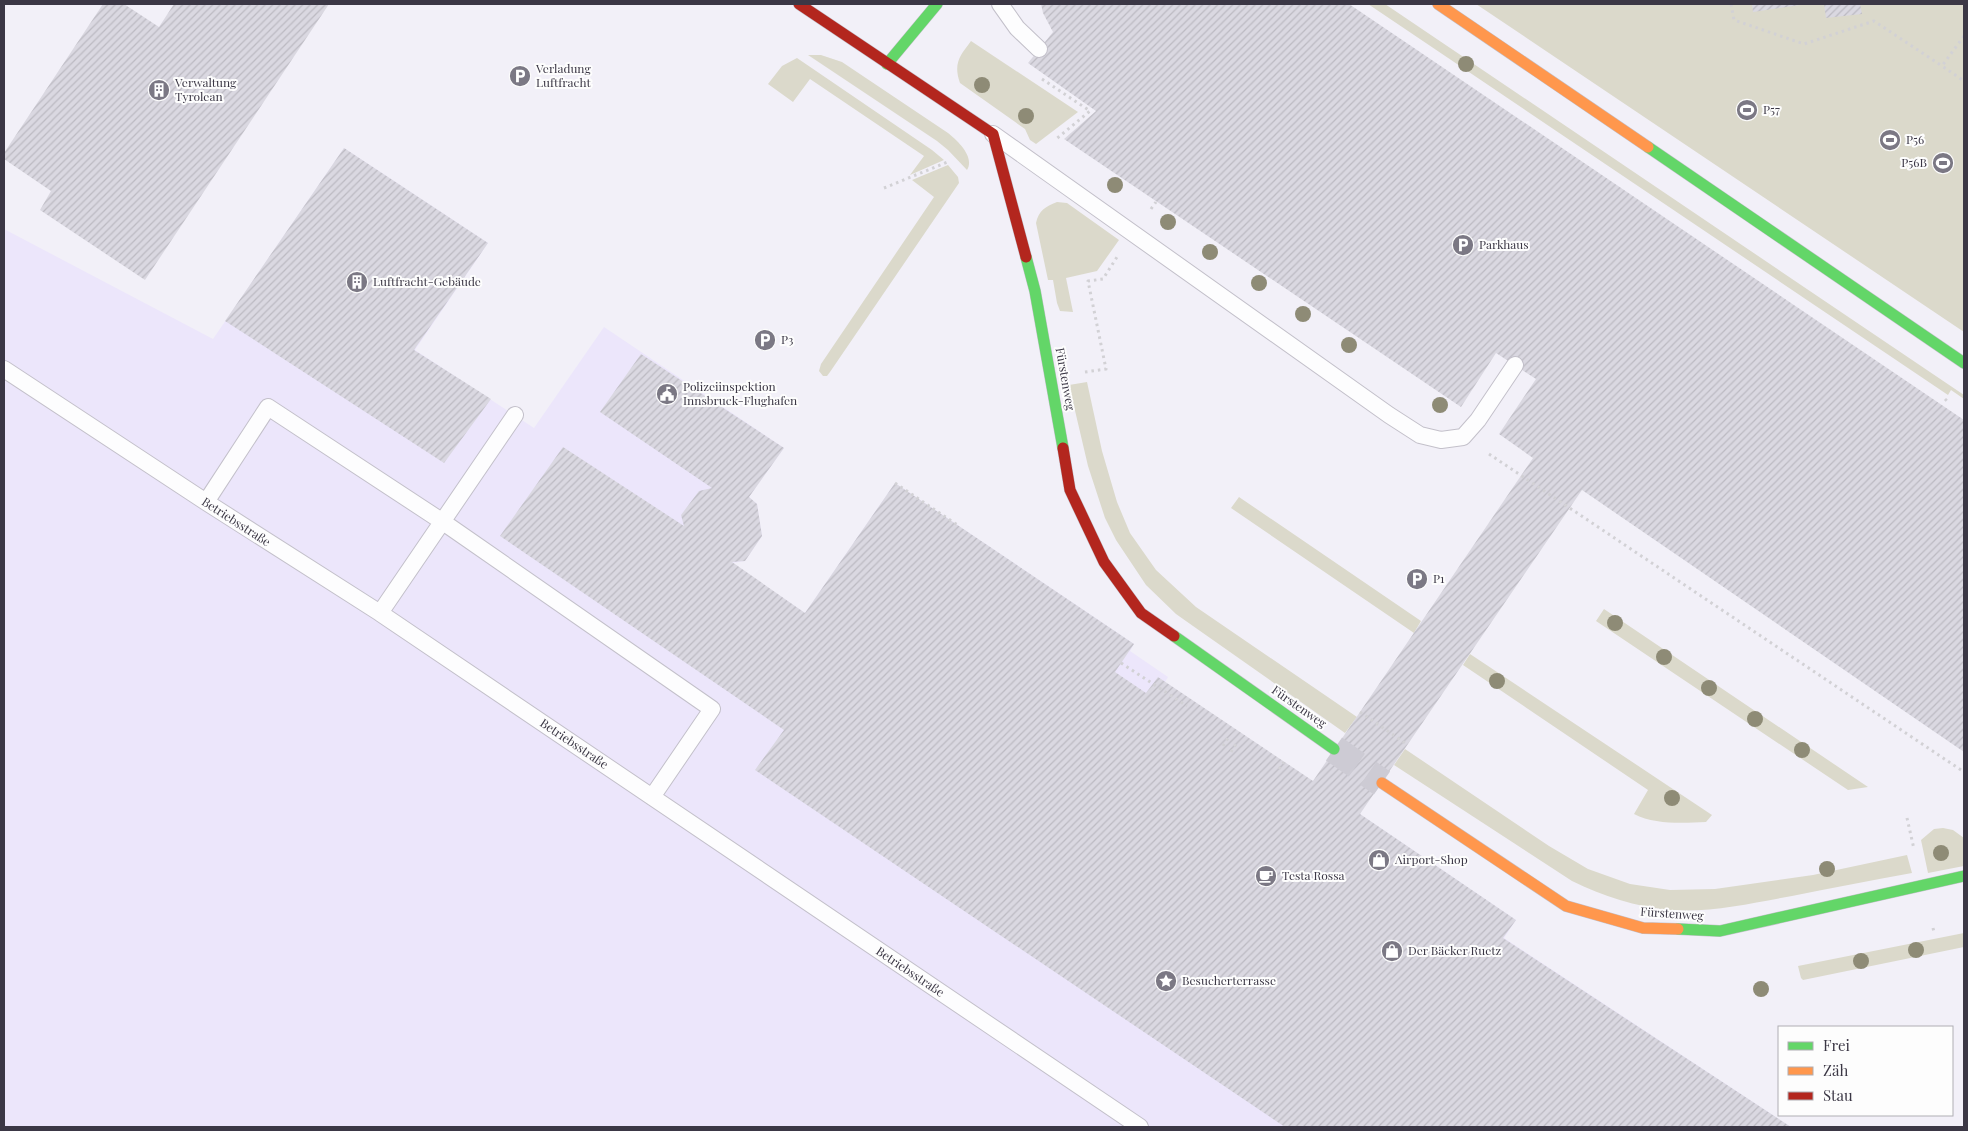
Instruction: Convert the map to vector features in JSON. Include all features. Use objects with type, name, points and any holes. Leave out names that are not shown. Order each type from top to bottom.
[{"type":"street","points":[[799,4],[993,134]]},
{"type":"street","points":[[886,64],[937,4]]},
{"type":"street","points":[[1438,4],[1964,363]]},
{"type":"street","name":"Fürstenweg","points":[[993,134],[1035,291],[1070,490],[1104,562],[1141,612],[1334,749]]},
{"type":"street","name":"Fürstenweg","points":[[1382,783],[1566,906],[1643,928],[1720,931],[1964,876]]},
{"type":"lane","points":[[1000,4],[1018,28],[1039,49]]},
{"type":"lane","points":[[993,134],[1420,435],[1441,440],[1463,437],[1478,420],[1515,365]]},
{"type":"lane","name":"Betriebsstraße","points":[[4,369],[206,502],[380,613],[1140,1127]]},
{"type":"lane","points":[[206,502],[268,407],[443,522],[712,709],[652,797]]},
{"type":"lane","points":[[380,613],[515,415]]},
{"type":"path","points":[[1731,4],[1734,20],[1804,44],[1874,20],[1964,81]]},
{"type":"path","points":[[1942,66],[1964,36]]},
{"type":"path","points":[[1048,146],[1090,111]]},
{"type":"path","points":[[884,188],[950,161]]},
{"type":"path","points":[[1078,374],[1106,369],[1088,281],[1103,279]]},
{"type":"path","points":[[895,483],[959,526]]},
{"type":"path","points":[[1545,491],[1964,772]]},
{"type":"path","points":[[1121,663],[1187,706]]},
{"type":"path","points":[[1360,712],[1408,744]]},
{"type":"path","points":[[1223,746],[1230,736]]},
{"type":"path","points":[[1231,752],[1238,741]]},
{"type":"path","points":[[1279,769],[1284,762]]},
{"type":"path","points":[[1907,818],[1915,853]]},
{"type":"shaded area","points":[[1368,4],[1385,4],[1964,395],[1964,399],[1951,390],[1948,395]]},
{"type":"shaded area","points":[[1476,4],[1964,4],[1964,332]]},
{"type":"shaded area","points":[[971,41],[1078,112],[1036,144],[1030,140],[1025,129],[960,83],[957,70],[959,60]]},
{"type":"shaded area","points":[[808,55],[821,55],[842,62],[948,133],[961,145],[967,155],[969,165],[967,170],[937,141]]},
{"type":"shaded area","points":[[797,58],[944,160],[910,175],[924,156],[810,79],[793,102],[768,84],[782,66]]},
{"type":"shaded area","points":[[344,148],[488,243],[415,350],[534,428],[604,327],[784,448],[749,497],[757,504],[762,536],[745,561],[732,563],[805,613],[895,483],[1134,644],[1130,651],[1168,677],[1165,682],[1516,920],[1504,938],[1791,1127],[4,1127],[4,229],[213,339]]},
{"type":"shaded area","points":[[948,165],[958,177],[959,183],[830,372],[827,376],[823,376],[819,371],[821,364],[934,197],[912,180]]},
{"type":"shaded area","points":[[1057,202],[1067,203],[1119,240],[1097,271],[1066,278],[1073,312],[1060,311],[1053,280],[1048,280],[1036,223],[1043,209]]},
{"type":"shaded area","points":[[1087,382],[1102,451],[1117,502],[1130,533],[1156,570],[1196,607],[1357,717],[1345,733],[1176,614],[1146,585],[1116,540],[1105,518],[1088,466],[1069,385]]},
{"type":"shaded area","points":[[1239,497],[1421,621],[1414,633],[1231,508]]},
{"type":"shaded area","points":[[1604,609],[1868,787],[1848,790],[1596,621]]},
{"type":"shaded area","points":[[1470,654],[1712,815],[1706,822],[1679,823],[1660,822],[1634,814],[1648,790],[1463,665]]},
{"type":"shaded area","points":[[1405,749],[1549,846],[1588,869],[1630,884],[1670,890],[1715,889],[1813,875],[1907,855],[1912,873],[1716,909],[1670,910],[1632,903],[1608,896],[1572,881],[1394,765]]},
{"type":"shaded area","points":[[1934,829],[1953,830],[1964,838],[1964,866],[1928,873],[1921,840]]},
{"type":"shaded area","points":[[1964,933],[1964,947],[1803,980],[1798,966]]},
{"type":"building","name":"Verwaltung Tyrolean","points":[[103,4],[124,4],[159,27],[174,4],[329,4],[145,280],[40,210],[51,191],[4,159],[4,153]]},
{"type":"building","points":[[1041,4],[1349,4],[1964,420],[1964,752],[1582,490],[1360,814],[1516,920],[1503,938],[1791,1127],[1285,1127],[755,770],[784,730],[500,536],[563,447],[684,526],[681,515],[699,491],[712,488],[600,412],[641,354],[784,448],[749,497],[757,504],[762,536],[745,561],[732,562],[805,613],[895,483],[1134,644],[1115,672],[1146,693],[1158,677],[1313,781],[1533,458],[1499,434],[1536,379],[1496,353],[1461,407],[1064,139],[1096,111],[1028,63],[1053,32],[1043,13]]},
{"type":"building","points":[[1752,4],[1800,4],[1800,5],[1753,12]]},
{"type":"building","points":[[1824,4],[1860,4],[1862,14],[1826,18]]},
{"type":"building","name":"Luftfracht-Gebäude","points":[[344,148],[488,243],[414,350],[491,399],[444,463],[225,321]]},
{"type":"tunnel","points":[[1334,749],[1382,783]]},
{"type":"traffic: fast","points":[[887,64],[937,4]]},
{"type":"traffic: fast","points":[[1648,147],[1964,363]]},
{"type":"traffic: fast","points":[[1026,257],[1035,291],[1063,448]]},
{"type":"traffic: fast","points":[[1174,636],[1334,749]]},
{"type":"traffic: fast","points":[[1678,929],[1720,931],[1964,876]]},
{"type":"traffic: slow","points":[[1438,4],[1648,147]]},
{"type":"traffic: slow","points":[[1382,783],[1566,906],[1643,928],[1678,929]]},
{"type":"traffic: jam","points":[[799,4],[993,134],[1026,257]]},
{"type":"traffic: jam","points":[[1063,448],[1070,490],[1104,562],[1141,613],[1174,636]]},
{"type":"place","name":"Verladung Luftfracht","points":[[520,76]]},
{"type":"place","name":"Verwaltung Tyrolean","points":[[159,90]]},
{"type":"place","name":"P57","points":[[1747,110]]},
{"type":"place","name":"P56","points":[[1890,140]]},
{"type":"place","name":"P56B","points":[[1943,163]]},
{"type":"place","name":"Parkhaus","points":[[1463,245]]},
{"type":"place","name":"Luftfracht-Gebäude","points":[[357,282]]},
{"type":"place","name":"P3","points":[[765,340]]},
{"type":"place","name":"Polizeiinspektion Innsbruck-Flughafen","points":[[667,394]]},
{"type":"place","name":"P1","points":[[1417,579]]},
{"type":"place","name":"Airport-Shop","points":[[1379,860]]},
{"type":"place","name":"Testa Rossa","points":[[1266,876]]},
{"type":"place","name":"Der Bäcker Ruetz","points":[[1392,951]]},
{"type":"place","name":"Besucherterrasse","points":[[1166,981]]}]
